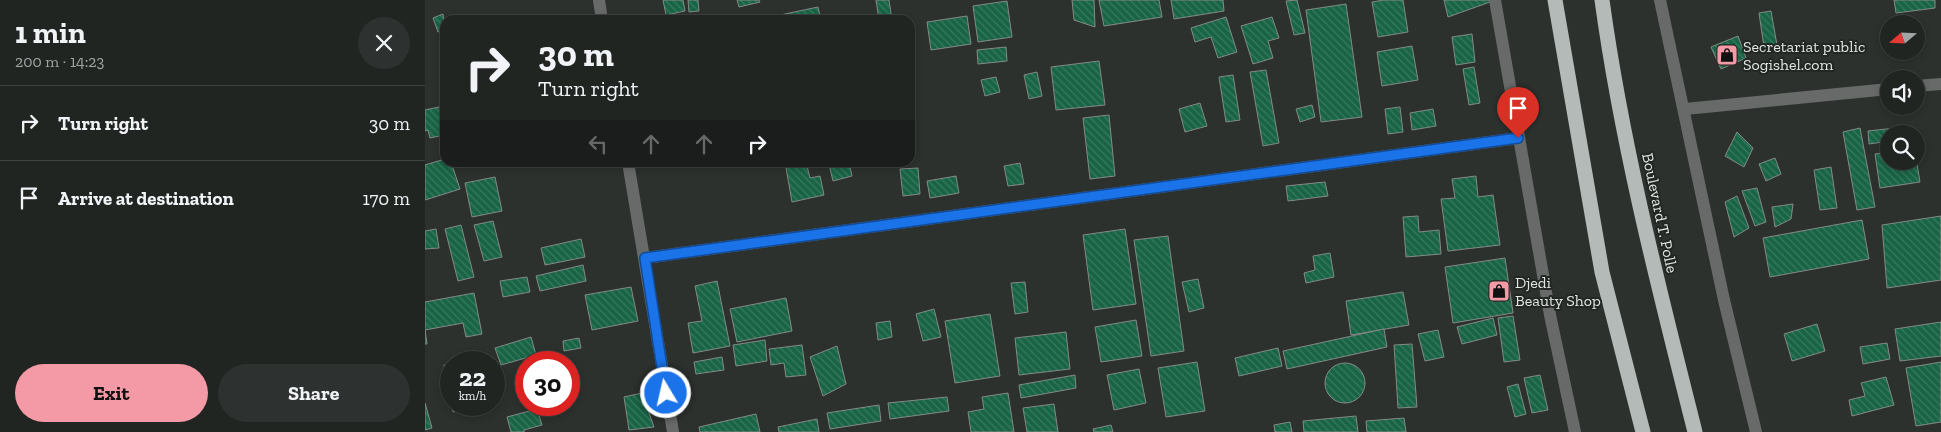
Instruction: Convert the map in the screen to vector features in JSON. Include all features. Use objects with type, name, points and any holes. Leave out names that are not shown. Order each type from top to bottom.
[{"type":"highway","points":[[1555,0],[1602,272],[1643,432]]},
{"type":"highway","name":"Boulevard T. Polle","points":[[1602,0],[1609,48],[1651,259],[1695,432]]},
{"type":"street","points":[[599,0],[602,15]]},
{"type":"street","points":[[1495,0],[1518,138],[1575,432]]},
{"type":"street","points":[[1660,0],[1685,109],[1724,300],[1756,432]]},
{"type":"street","points":[[1925,85],[1941,84]]},
{"type":"street","points":[[1685,109],[1880,90]]},
{"type":"street","points":[[645,258],[1518,138]]},
{"type":"street","points":[[629,167],[673,432]]},
{"type":"building","points":[[663,0],[683,0],[685,11],[666,15]]},
{"type":"building","points":[[688,0],[698,0],[699,11],[689,12]]},
{"type":"building","points":[[737,0],[759,0],[760,2],[739,7]]},
{"type":"building","points":[[876,0],[889,0],[891,15],[878,15]]},
{"type":"building","points":[[1072,0],[1094,0],[1095,27],[1074,20]]},
{"type":"building","points":[[1099,0],[1159,0],[1162,17],[1104,26]]},
{"type":"building","points":[[1171,0],[1223,0],[1224,11],[1174,19]]},
{"type":"building","points":[[1297,0],[1305,33],[1294,35],[1286,1]]},
{"type":"building","points":[[1403,0],[1408,32],[1378,37],[1372,2]]},
{"type":"building","points":[[1444,0],[1489,0],[1490,2],[1448,17]]},
{"type":"building","points":[[1894,0],[1935,0],[1935,8],[1896,13]]},
{"type":"building","points":[[1007,1],[1012,37],[978,42],[973,6]]},
{"type":"building","points":[[1346,4],[1362,117],[1321,122],[1306,10]]},
{"type":"building","points":[[818,7],[820,15],[780,15]]},
{"type":"building","points":[[1771,11],[1777,45],[1764,47],[1759,13]]},
{"type":"building","points":[[440,15],[440,31],[438,32],[433,18]]},
{"type":"building","points":[[967,16],[971,44],[931,50],[927,22]]},
{"type":"building","points":[[1226,17],[1237,52],[1218,58],[1211,37],[1195,42],[1191,28]]},
{"type":"building","points":[[1272,17],[1279,38],[1268,41],[1273,58],[1253,64],[1241,26]]},
{"type":"building","points":[[1472,34],[1475,62],[1456,65],[1452,37]]},
{"type":"building","points":[[1738,36],[1746,58],[1721,69],[1711,47]]},
{"type":"building","points":[[1412,46],[1418,80],[1382,86],[1377,52]]},
{"type":"building","points":[[1006,47],[1007,61],[978,64],[977,50]]},
{"type":"building","points":[[1099,61],[1105,105],[1056,110],[1051,67]]},
{"type":"building","points":[[1474,67],[1480,103],[1469,105],[1463,69]]},
{"type":"building","points":[[1266,70],[1279,143],[1263,146],[1250,72]]},
{"type":"building","points":[[1037,72],[1042,96],[1029,99],[1024,75]]},
{"type":"building","points":[[1233,75],[1240,120],[1226,122],[1219,77]]},
{"type":"building","points":[[996,77],[1000,92],[985,96],[981,80]]},
{"type":"building","points":[[1200,103],[1207,126],[1185,132],[1179,109]]},
{"type":"building","points":[[1312,105],[1315,117],[1300,122],[1296,109]]},
{"type":"building","points":[[439,107],[440,136],[430,138],[428,130],[425,131],[425,110]]},
{"type":"building","points":[[1400,107],[1403,132],[1388,134],[1385,109]]},
{"type":"building","points":[[1433,109],[1436,126],[1412,130],[1410,113]]},
{"type":"building","points":[[1109,115],[1115,176],[1090,179],[1083,118]]},
{"type":"building","points":[[1860,128],[1875,207],[1857,210],[1843,132]]},
{"type":"building","points":[[1880,130],[1880,142],[1869,144],[1868,131]]},
{"type":"building","points":[[1737,132],[1753,148],[1744,167],[1725,156]]},
{"type":"building","points":[[1880,153],[1880,170],[1918,170],[1920,182],[1880,188],[1875,154]]},
{"type":"building","points":[[1775,158],[1781,174],[1766,181],[1759,164]]},
{"type":"building","points":[[440,160],[440,167],[453,167],[460,189],[425,200],[425,165]]},
{"type":"building","points":[[1020,163],[1024,184],[1008,186],[1004,166]]},
{"type":"building","points":[[786,167],[807,167],[810,178],[820,176],[824,195],[792,202]]},
{"type":"building","points":[[830,167],[850,167],[852,176],[833,181]]},
{"type":"building","points":[[1831,167],[1837,208],[1820,210],[1814,170]]},
{"type":"building","points":[[918,168],[920,194],[903,196],[900,169]]},
{"type":"building","points":[[956,176],[959,193],[930,198],[927,181]]},
{"type":"building","points":[[1476,176],[1478,197],[1493,195],[1500,245],[1448,251],[1441,199],[1455,198],[1452,179]]},
{"type":"building","points":[[495,177],[502,211],[472,217],[465,183]]},
{"type":"building","points":[[1325,182],[1328,196],[1288,201],[1286,186]]},
{"type":"building","points":[[1757,188],[1766,222],[1755,226],[1742,191]]},
{"type":"building","points":[[1737,196],[1749,228],[1734,237],[1725,202]]},
{"type":"building","points":[[1793,204],[1791,219],[1775,227],[1772,207]]},
{"type":"building","points":[[1418,216],[1419,232],[1439,230],[1441,254],[1406,257],[1403,217]]},
{"type":"building","points":[[1941,216],[1941,280],[1887,288],[1882,225]]},
{"type":"building","points":[[1862,220],[1869,259],[1770,277],[1763,238]]},
{"type":"building","points":[[493,221],[502,257],[484,261],[474,225]]},
{"type":"building","points":[[461,225],[474,277],[458,281],[445,229]]},
{"type":"building","points":[[436,229],[439,248],[425,249],[425,231]]},
{"type":"building","points":[[1125,229],[1136,304],[1093,310],[1083,235]]},
{"type":"building","points":[[1168,236],[1184,351],[1151,356],[1134,240]]},
{"type":"building","points":[[581,239],[585,257],[545,265],[541,248]]},
{"type":"building","points":[[1330,253],[1334,277],[1306,283],[1304,273],[1315,270],[1313,256]]},
{"type":"building","points":[[1505,258],[1513,313],[1453,323],[1445,267]]},
{"type":"building","points":[[583,265],[586,281],[540,291],[536,276]]},
{"type":"building","points":[[527,277],[530,292],[503,297],[500,281]]},
{"type":"building","points":[[1198,279],[1204,308],[1189,312],[1182,282]]},
{"type":"building","points":[[717,281],[730,346],[693,353],[688,323],[702,321],[695,286]]},
{"type":"building","points":[[1025,282],[1028,312],[1015,314],[1011,283]]},
{"type":"building","points":[[631,287],[638,321],[592,330],[585,295]]},
{"type":"building","points":[[1403,292],[1409,325],[1351,335],[1346,301]]},
{"type":"building","points":[[474,293],[482,334],[466,337],[463,323],[425,330],[425,302]]},
{"type":"building","points":[[786,298],[792,331],[737,342],[730,309]]},
{"type":"building","points":[[934,309],[941,337],[923,341],[916,314]]},
{"type":"building","points":[[990,314],[1000,376],[955,383],[945,321]]},
{"type":"building","points":[[1513,316],[1520,360],[1504,362],[1498,318]]},
{"type":"building","points":[[1493,318],[1497,335],[1462,344],[1457,327]]},
{"type":"building","points":[[1136,320],[1142,356],[1101,362],[1095,327]]},
{"type":"building","points":[[890,321],[892,337],[878,340],[876,323]]},
{"type":"building","points":[[1941,322],[1941,356],[1900,361],[1895,329]]},
{"type":"building","points":[[1817,324],[1825,351],[1792,361],[1784,334]]},
{"type":"building","points":[[1384,329],[1387,347],[1287,369],[1283,351]]},
{"type":"building","points":[[1438,330],[1444,357],[1425,361],[1418,334]]},
{"type":"building","points":[[1066,332],[1070,369],[1019,375],[1015,338]]},
{"type":"building","points":[[531,337],[535,351],[515,351],[515,361],[505,364],[505,351],[496,351],[495,348]]},
{"type":"building","points":[[579,338],[581,348],[564,351],[563,341]]},
{"type":"building","points":[[765,340],[767,361],[736,366],[733,345]]},
{"type":"building","points":[[1887,343],[1890,359],[1863,364],[1860,347]]},
{"type":"building","points":[[1412,344],[1417,407],[1398,408],[1394,345]]},
{"type":"building","points":[[802,345],[806,375],[786,377],[784,363],[771,365],[769,349]]},
{"type":"building","points":[[837,346],[846,384],[823,396],[810,357]]},
{"type":"building","points":[[1278,348],[1282,366],[1239,376],[1235,358]]},
{"type":"building","points":[[722,357],[724,370],[696,374],[694,362]]},
{"type":"building","points":[[1197,362],[1205,411],[1166,417],[1158,368]]},
{"type":"building","points":[[1941,362],[1941,422],[1916,426],[1906,368]]},
{"type":"building","points":[[1345,363],[1359,369],[1365,383],[1359,397],[1345,403],[1331,397],[1325,383],[1331,369]]},
{"type":"building","points":[[1139,369],[1146,403],[1114,410],[1107,375]]},
{"type":"building","points":[[1075,375],[1076,388],[1021,398],[1019,385]]},
{"type":"building","points":[[1540,375],[1548,410],[1532,413],[1524,378]]},
{"type":"building","points":[[1886,377],[1894,405],[1852,416],[1849,400],[1865,396],[1861,383]]},
{"type":"building","points":[[1518,384],[1526,414],[1515,417],[1507,387]]},
{"type":"building","points":[[642,393],[654,427],[629,430],[624,397]]},
{"type":"building","points":[[1008,393],[1014,432],[971,432],[968,412],[984,409],[982,397]]},
{"type":"building","points":[[947,397],[949,411],[890,419],[888,403]]},
{"type":"building","points":[[425,403],[432,428],[425,430]]},
{"type":"building","points":[[1054,404],[1058,432],[1027,432],[1023,408]]},
{"type":"building","points":[[879,405],[881,421],[830,429],[827,413]]},
{"type":"building","points":[[756,414],[760,432],[700,432],[699,427]]},
{"type":"building","points":[[515,415],[539,416],[542,425],[524,430],[524,432],[511,432],[507,417]]},
{"type":"building","points":[[1356,416],[1358,432],[1304,432],[1303,421]]},
{"type":"building","points":[[1404,418],[1406,432],[1367,432],[1366,421]]},
{"type":"building","points":[[817,419],[819,432],[779,432],[778,427]]},
{"type":"building","points":[[1290,422],[1292,432],[1275,432],[1274,425]]},
{"type":"building","points":[[1111,425],[1113,432],[1094,432],[1093,429]]},
{"type":"place","name":"Secretariat public Sogishel.com","points":[[1727,55]]},
{"type":"place","name":"Djedi Beauty Shop","points":[[1499,291]]},
{"type":"route","points":[[666,393],[645,258],[1518,138]]}]
